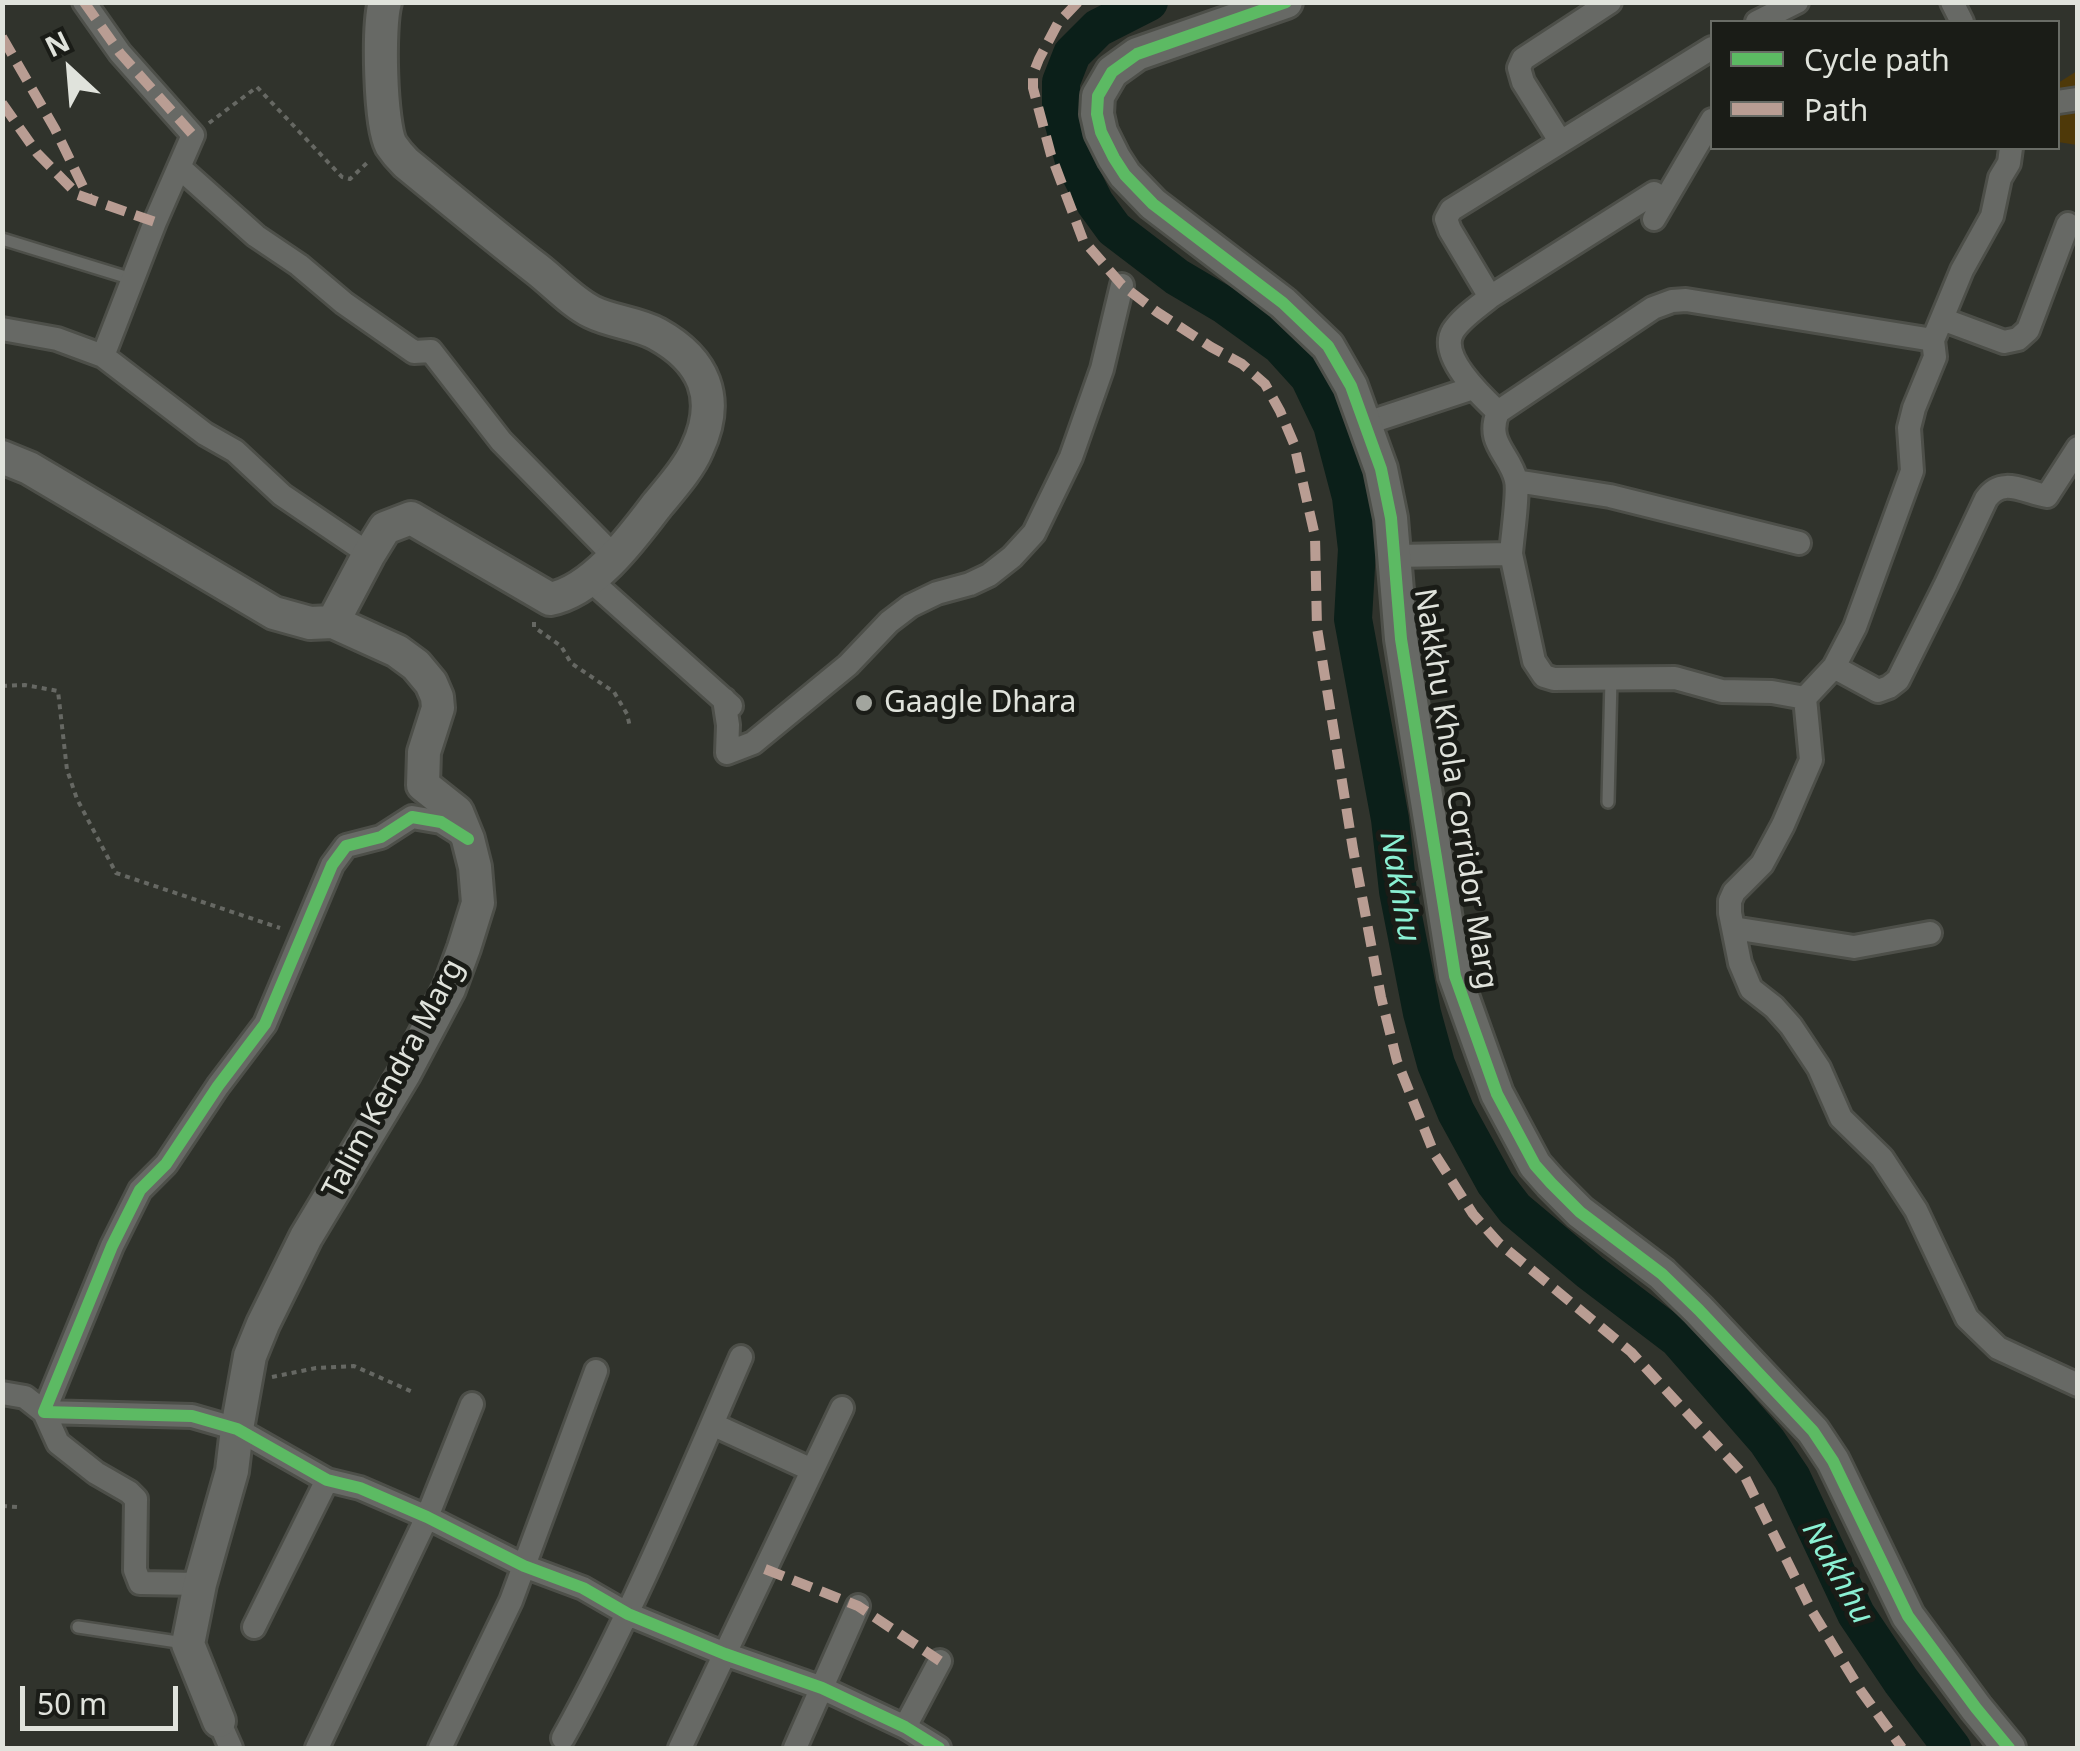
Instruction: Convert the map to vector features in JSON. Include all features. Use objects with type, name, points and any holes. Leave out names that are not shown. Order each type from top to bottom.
[{"type":"street","points":[[84,2],[120,53],[193,135],[103,356]]},
{"type":"street","points":[[332,622],[386,528],[411,518],[540,594],[550,599],[560,597],[615,557],[697,451],[707,420],[705,384],[697,365],[686,354],[654,332],[591,312],[406,164],[390,143],[383,104],[386,2]]},
{"type":"street","name":"Nakkhu Khola Corridor Marg","points":[[1286,2],[1137,54],[1112,72],[1098,96],[1097,114],[1114,158],[1153,204],[1283,303],[1328,346],[1351,386],[1381,469],[1390,518],[1400,639],[1455,976],[1497,1094],[1535,1165],[1551,1183],[1580,1212],[1662,1274],[1813,1431],[1833,1461],[1908,1616],[2009,1748]]},
{"type":"street","points":[[1560,142],[1523,82],[1519,68],[1522,59],[1610,2]]},
{"type":"street","points":[[1490,297],[1450,230],[1446,218],[1451,210],[1710,49]]},
{"type":"street","points":[[1654,218],[1710,123]]},
{"type":"street","points":[[2011,150],[1992,216],[1962,270],[1938,330],[1935,357],[1910,428],[1912,471],[1855,627],[1834,667],[1805,698],[1811,760],[1762,864],[1730,901],[1740,963],[1751,989],[1791,1026],[1818,1068],[1841,1118],[1882,1158],[1916,1210],[1967,1318],[1998,1348],[2078,1385]]},
{"type":"street","points":[[180,168],[256,236],[344,303],[414,352],[431,351],[501,441],[615,557]]},
{"type":"street","points":[[1498,412],[1473,388],[1460,368],[1449,341],[1454,328],[1490,297],[1654,192]]},
{"type":"street","points":[[1805,698],[1772,692],[1722,691],[1675,678],[1544,676],[1534,661],[1511,554],[1516,481],[1494,433],[1498,412],[1653,308],[1672,301],[1938,330],[2004,342],[2018,339],[2028,330],[2068,224]]},
{"type":"street","points":[[589,579],[728,703],[727,753],[753,742],[848,665],[910,606],[989,575],[1034,533],[1071,457],[1102,369],[1122,285]]},
{"type":"street","points":[[2,330],[57,339],[103,356],[205,434],[235,450],[282,494],[369,554]]},
{"type":"street","points":[[1364,424],[1473,388]]},
{"type":"street","points":[[1834,667],[1878,690],[1898,680],[1986,498],[1994,488],[2003,486],[2047,496],[2078,448]]},
{"type":"street","name":"Talim Kendra Marg","points":[[2,456],[274,613],[310,623],[332,622],[416,665],[431,683],[438,708],[424,752],[423,784],[456,812],[476,868],[478,903],[448,989],[404,1074],[306,1237],[250,1356],[232,1471],[200,1584],[188,1644]]},
{"type":"street","points":[[1516,481],[1610,496],[1798,543]]},
{"type":"street","points":[[1394,556],[1511,554]]},
{"type":"street","points":[[44,1412],[112,1246],[140,1190],[166,1164],[264,1024],[332,865],[346,846],[382,837],[412,817],[441,822],[468,840]]},
{"type":"street","points":[[1733,928],[1854,947],[1930,933]]},
{"type":"street","points":[[563,1738],[628,1614],[741,1357]]},
{"type":"street","points":[[440,1748],[511,1601],[596,1371]]},
{"type":"street","points":[[2,1392],[25,1397],[44,1412],[58,1443],[136,1500],[135,1570],[140,1583],[200,1584]]},
{"type":"street","points":[[317,1748],[427,1517],[472,1404]]},
{"type":"street","points":[[680,1748],[842,1408]]},
{"type":"street","points":[[44,1412],[192,1416],[236,1429],[327,1480],[360,1488],[427,1517],[524,1566],[583,1588],[628,1614],[822,1688],[905,1727],[939,1748]]},
{"type":"street","points":[[712,1424],[812,1470]]},
{"type":"street","points":[[254,1627],[327,1480]]},
{"type":"street","points":[[795,1748],[858,1606]]},
{"type":"street","points":[[188,1644],[225,1735]]},
{"type":"street","points":[[905,1727],[940,1661]]},
{"type":"lane","points":[[2,239],[132,279]]},
{"type":"lane","points":[[1608,802],[1611,678]]},
{"type":"lane","points":[[78,1627],[188,1644]]},
{"type":"path","points":[[193,135],[257,86],[342,178],[350,179],[390,143]]},
{"type":"path","points":[[540,594],[533,614],[534,626],[562,646],[571,663],[614,692],[630,726]]},
{"type":"path","points":[[2,686],[25,685],[58,692],[67,770],[76,799],[116,873],[304,936]]},
{"type":"path","points":[[247,1379],[354,1366],[415,1393]]},
{"type":"path","points":[[2,1506],[17,1507]]},
{"type":"shaded area","points":[[2077,71],[2077,145],[2060,142],[2060,82]]},
{"type":"waterway","name":"Nakhhu","points":[[1149,2],[1098,28],[1072,54],[1061,82],[1061,113],[1074,161],[1095,203],[1114,229],[1177,277],[1280,345],[1309,377],[1332,425],[1351,497],[1357,549],[1353,619],[1390,819],[1398,891],[1422,1013],[1436,1064],[1456,1112],[1495,1183],[1515,1209],[1678,1339],[1767,1441],[1792,1478],[1856,1614],[1952,1748]]},
{"type":"marked path","points":[[84,2],[120,53],[193,135]]},
{"type":"marked path","points":[[1078,2],[1058,23],[1039,59],[1033,88],[1051,155],[1083,240],[1122,285],[1157,312],[1242,364],[1265,384],[1294,444],[1315,536],[1317,628],[1381,997],[1397,1061],[1434,1153],[1473,1214],[1499,1243],[1631,1352],[1744,1475],[1812,1611],[1902,1748]]},
{"type":"marked path","points":[[2,37],[55,129],[89,199]]},
{"type":"marked path","points":[[2,103],[37,153],[78,195],[155,222]]},
{"type":"marked path","points":[[765,1569],[858,1606],[940,1661]]},
{"type":"cycle path","points":[[1286,2],[1137,54],[1112,72],[1098,96],[1097,114],[1101,132],[1125,175],[1153,204],[1283,303],[1328,346],[1351,386],[1381,469],[1391,518],[1401,639],[1455,976],[1497,1094],[1535,1165],[1551,1183],[1580,1212],[1662,1274],[1813,1431],[1833,1461],[1908,1616],[2009,1748]]},
{"type":"cycle path","points":[[468,839],[441,822],[412,817],[381,837],[346,846],[332,865],[265,1024],[166,1164],[140,1190],[112,1246],[44,1412],[192,1416],[237,1429],[327,1480],[360,1488],[427,1517],[524,1566],[583,1588],[628,1614],[822,1688],[905,1727],[939,1748]]},
{"type":"place","name":"Gaagle Dhara","points":[[864,703]]}]
